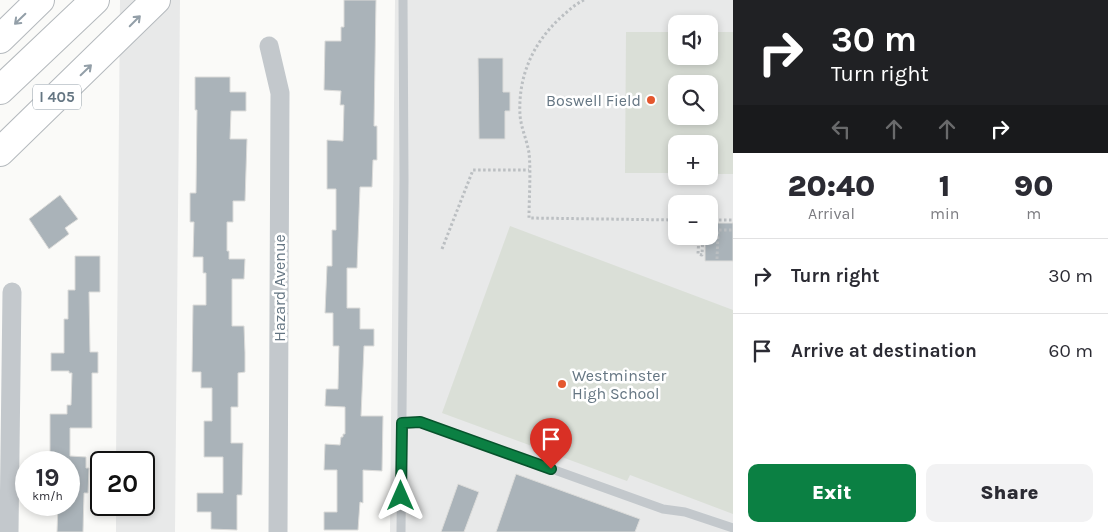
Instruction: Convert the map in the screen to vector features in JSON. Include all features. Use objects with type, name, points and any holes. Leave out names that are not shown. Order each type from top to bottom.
[{"type":"highway","points":[[0,38],[40,0]]},
{"type":"highway","points":[[0,90],[95,0]]},
{"type":"highway","name":"I 405","points":[[0,152],[156,0]]},
{"type":"street","name":"Hazard Avenue","points":[[269,46],[280,93],[278,532]]},
{"type":"street","points":[[6,523],[12,292]]},
{"type":"lane","points":[[401,532],[404,189],[403,0]]},
{"type":"lane","points":[[402,423],[420,422],[663,509],[685,512],[733,528]]},
{"type":"path","points":[[584,0],[568,10],[545,34],[532,54],[524,74],[520,93],[520,116],[529,153],[529,218],[668,220]]},
{"type":"path","points":[[442,249],[473,170],[529,170]]},
{"type":"path","points":[[718,220],[733,220]]},
{"type":"path","points":[[718,230],[733,230]]},
{"type":"path","points":[[698,245],[698,254],[702,254],[702,245]]},
{"type":"path","points":[[717,245],[717,259]]},
{"type":"shaded area","points":[[120,0],[180,0],[175,532],[116,532],[116,516],[155,516],[155,451],[116,451]]},
{"type":"shaded area","name":"Westminster High School","points":[[395,0],[733,0],[733,532],[390,532]]},
{"type":"shaded area","name":"Boswell Field","points":[[626,32],[668,32],[668,65],[718,65],[718,32],[733,32],[733,174],[718,174],[718,135],[668,135],[668,173],[625,173]]},
{"type":"shaded area","points":[[510,226],[733,310],[733,514],[630,475],[627,481],[442,413]]},
{"type":"building","points":[[344,0],[376,0],[374,126],[377,126],[377,160],[373,160],[372,187],[360,187],[357,268],[347,268],[347,308],[360,308],[360,329],[374,329],[374,346],[364,346],[361,416],[383,416],[382,471],[363,470],[363,503],[360,502],[358,530],[324,530],[324,512],[337,512],[337,470],[324,470],[325,444],[340,445],[341,437],[345,434],[345,407],[325,406],[326,389],[338,389],[339,346],[333,346],[333,313],[325,313],[327,266],[332,266],[332,230],[336,230],[336,189],[327,189],[327,140],[343,141],[344,105],[340,105],[341,91],[324,90],[325,41],[341,41],[341,27],[344,27]]},
{"type":"building","points":[[478,58],[503,58],[503,92],[510,92],[510,111],[505,111],[505,139],[479,139]]},
{"type":"building","points":[[195,77],[230,77],[230,92],[246,92],[246,111],[231,111],[230,139],[247,139],[245,201],[233,201],[233,222],[227,222],[227,251],[229,251],[229,259],[245,259],[244,279],[232,279],[232,326],[244,326],[245,353],[245,372],[238,373],[238,407],[231,407],[231,443],[243,443],[242,495],[237,495],[237,530],[211,529],[211,512],[197,512],[197,493],[223,493],[223,457],[204,457],[204,421],[212,421],[212,388],[201,388],[201,372],[192,372],[193,305],[206,305],[206,273],[203,273],[203,257],[193,257],[194,222],[190,222],[190,193],[196,193],[197,110],[195,110]]},
{"type":"building","points":[[60,195],[78,219],[65,228],[69,234],[49,249],[29,219]]},
{"type":"building","points":[[718,223],[733,223],[733,261],[705,261],[705,245],[718,245]]},
{"type":"building","points":[[75,256],[100,256],[100,292],[89,292],[90,352],[98,352],[98,373],[92,373],[92,428],[70,428],[70,451],[50,451],[50,414],[67,414],[67,405],[71,405],[72,373],[69,373],[69,371],[51,371],[51,353],[64,353],[64,319],[68,319],[68,290],[75,290]]},
{"type":"building","points":[[80,457],[86,457],[86,468],[89,468],[88,493],[84,493],[83,532],[57,532],[58,516],[80,516]]},
{"type":"building","points":[[516,474],[640,519],[635,532],[496,532]]},
{"type":"building","points":[[458,484],[479,492],[464,532],[441,532]]},
{"type":"place","name":"Boswell Field","points":[[651,100]]},
{"type":"place","name":"Westminster High School","points":[[562,384]]},
{"type":"route","points":[[401,496],[402,423],[420,422],[551,469]]}]
